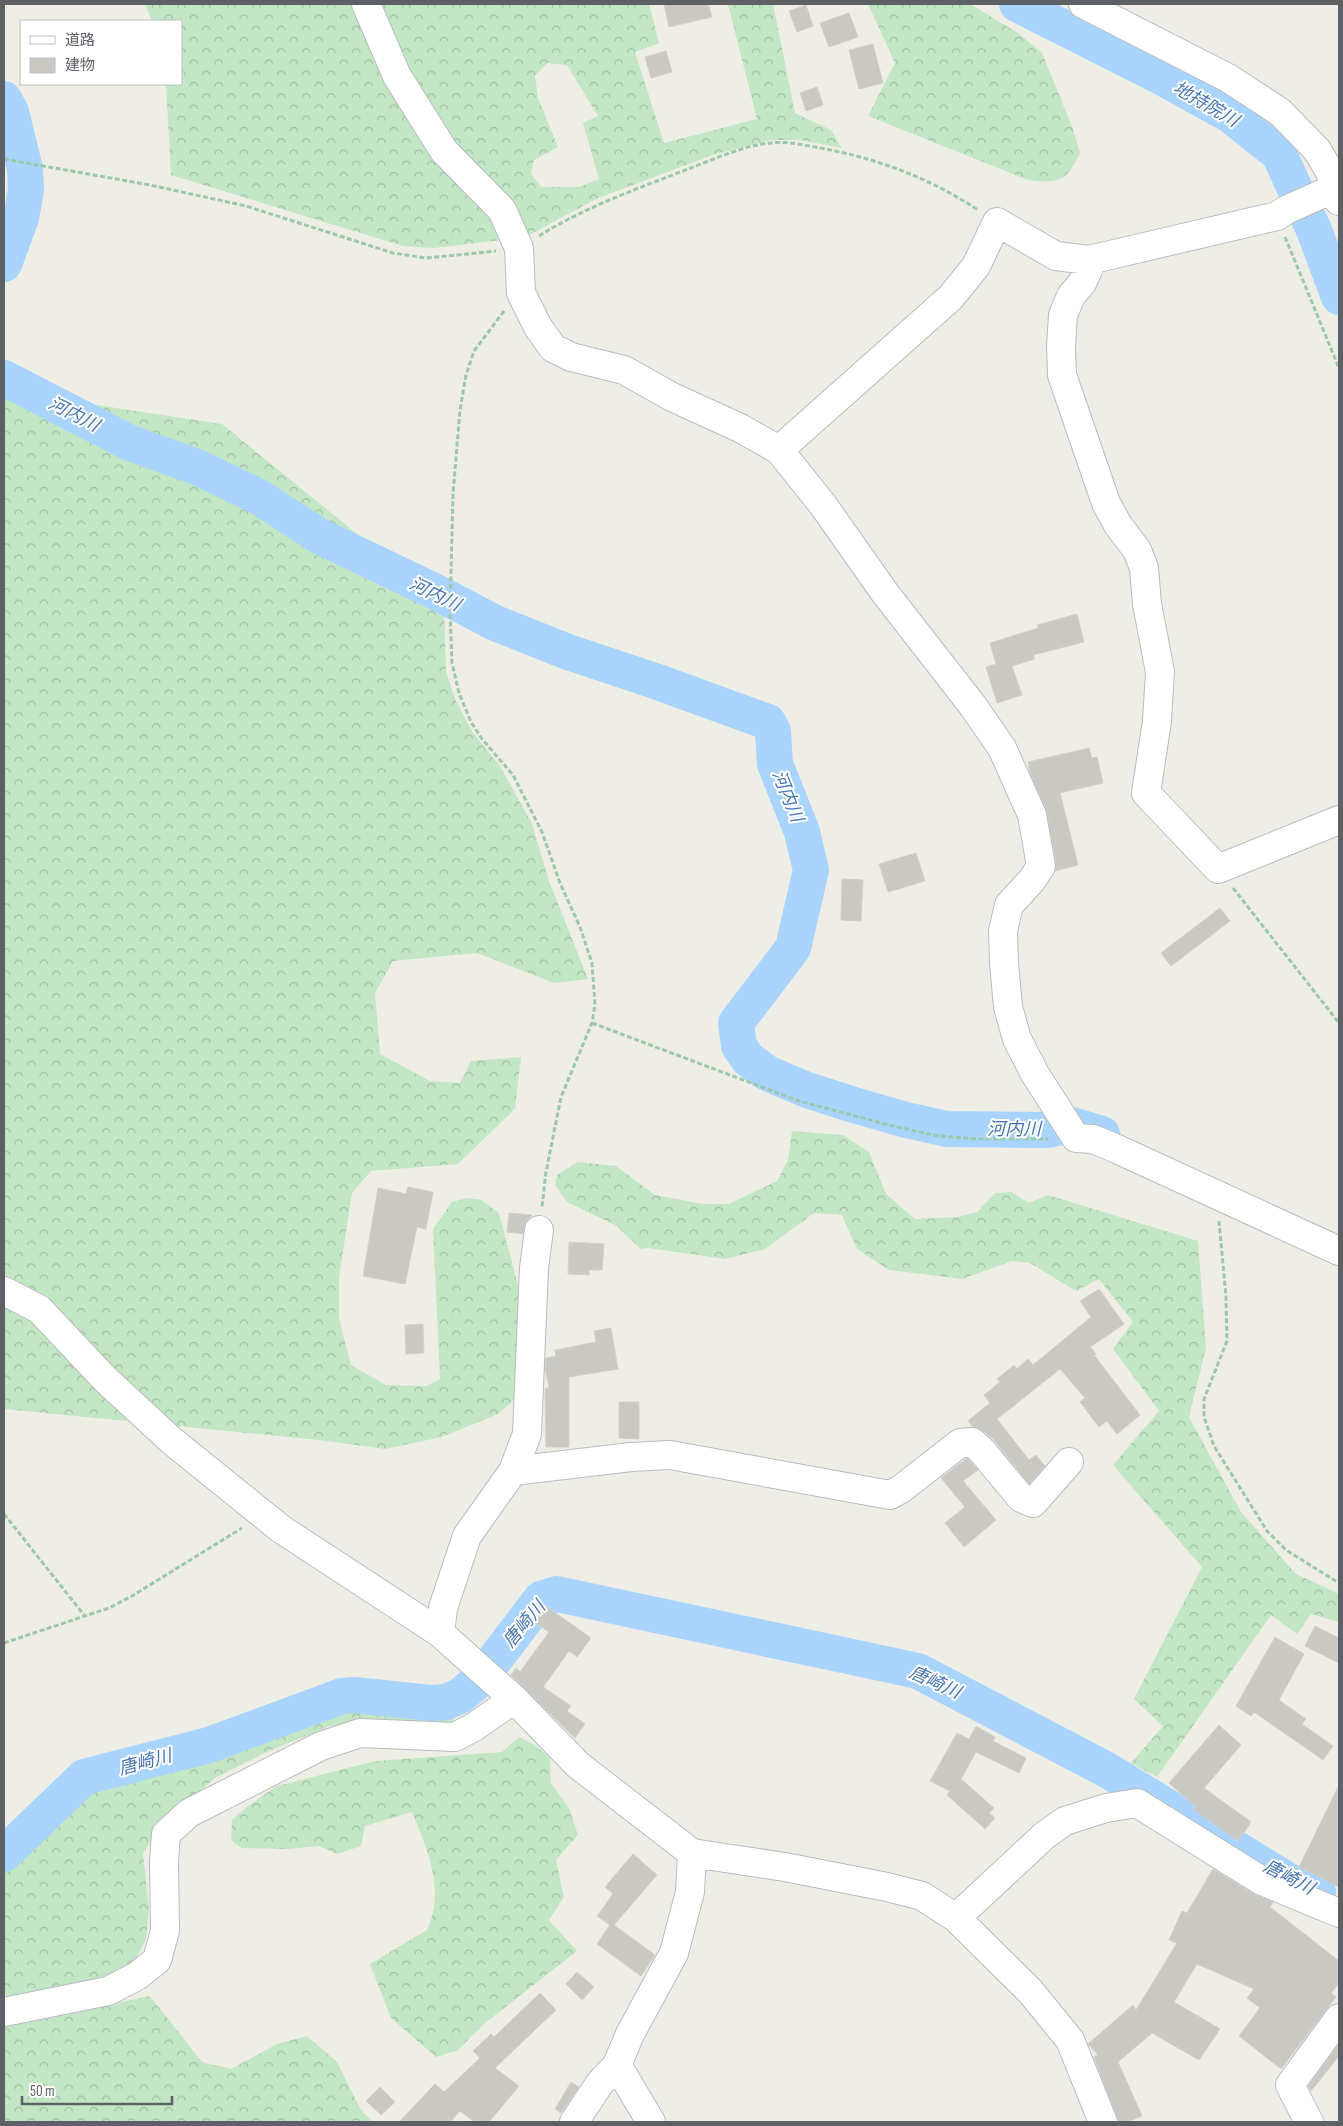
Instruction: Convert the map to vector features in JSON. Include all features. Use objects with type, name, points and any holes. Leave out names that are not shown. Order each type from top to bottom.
[{"type":"street","points":[[366,4],[396,76],[444,151],[502,210],[519,248],[522,293],[538,328],[553,348],[571,357],[624,370],[672,397],[740,428],[779,450],[823,505],[885,593],[974,706],[1002,748],[1032,815],[1041,866],[1032,880],[1009,905],[1004,931],[1004,963],[1008,1006],[1017,1039],[1034,1074],[1072,1130],[1216,1194],[1339,1252]]},
{"type":"street","points":[[779,450],[951,296],[976,266],[997,222],[1056,256],[1089,260],[1281,213],[1332,184],[1317,150],[1280,112],[1254,94],[1197,61],[1083,4]]},
{"type":"street","points":[[1089,260],[1088,270],[1082,282],[1071,296],[1063,316],[1060,347],[1062,375],[1106,503],[1118,525],[1137,550],[1144,568],[1147,604],[1160,672],[1157,721],[1146,793],[1218,868],[1339,820]]},
{"type":"street","points":[[440,1633],[442,1608],[467,1536],[512,1471],[528,1434],[534,1268],[539,1230]]},
{"type":"street","points":[[4,1291],[39,1310],[106,1380],[172,1441],[281,1529],[440,1633],[514,1699],[578,1765],[692,1852],[887,1887],[922,1896],[956,1918],[1030,1991],[1070,2040],[1103,2122]]},
{"type":"street","points":[[512,1471],[631,1457],[670,1455],[890,1495],[901,1489],[960,1443],[972,1442],[982,1451],[1021,1498],[1033,1503],[1069,1462]]},
{"type":"street","points":[[4,2012],[108,1991],[137,1976],[157,1960],[165,1931],[164,1862],[166,1834],[188,1813],[321,1746],[360,1734],[456,1737],[474,1728],[514,1699]]},
{"type":"street","points":[[956,1918],[1045,1834],[1065,1821],[1086,1813],[1137,1803],[1262,1881],[1339,1913]]},
{"type":"street","points":[[574,2122],[600,2083],[617,2065],[630,2034],[674,1953],[690,1892],[692,1852]]},
{"type":"street","points":[[1310,2122],[1290,2085],[1339,2018]]},
{"type":"street","points":[[617,2065],[651,2122]]},
{"type":"path","points":[[4,158],[150,185],[246,206],[393,253],[426,258],[464,256],[519,248],[550,229],[608,200],[727,154],[770,142],[794,143],[846,153],[895,169],[950,192],[997,222]]},
{"type":"path","points":[[1281,213],[1339,368]]},
{"type":"path","points":[[522,293],[499,316],[474,351],[466,375],[460,410],[453,494],[449,592],[452,663],[459,693],[471,722],[482,739],[512,775],[542,832],[560,883],[580,927],[592,963],[595,1005],[592,1024],[561,1097],[546,1172],[539,1230]]},
{"type":"path","points":[[1218,868],[1339,1023]]},
{"type":"path","points":[[592,1024],[799,1101],[892,1126],[938,1136],[979,1139],[1024,1140],[1072,1130]]},
{"type":"path","points":[[1216,1194],[1226,1297],[1227,1341],[1204,1399],[1204,1417],[1214,1446],[1267,1531],[1286,1550],[1339,1583]]},
{"type":"path","points":[[4,1514],[84,1615]]},
{"type":"path","points":[[4,1643],[109,1608],[132,1596],[264,1515]]},
{"type":"green space","points":[[145,4],[649,4],[659,43],[635,52],[664,143],[757,119],[728,4],[773,4],[795,113],[831,130],[842,148],[800,140],[771,140],[713,155],[598,198],[531,234],[502,240],[433,248],[403,246],[171,175],[166,85],[182,85],[182,20],[152,20]],"holes":[[[547,63],[567,65],[598,116],[583,123],[599,179],[579,187],[541,187],[531,174],[534,160],[558,147],[538,98],[535,76]]]},
{"type":"green space","points":[[868,4],[970,4],[1018,33],[1042,53],[1073,129],[1080,153],[1066,176],[1054,181],[1028,180],[868,116],[895,63]]},
{"type":"green space","points":[[4,391],[222,424],[444,605],[446,672],[456,701],[473,733],[500,766],[532,824],[549,881],[588,979],[554,983],[477,953],[393,961],[375,993],[380,1054],[430,1081],[460,1083],[471,1061],[521,1057],[515,1109],[458,1164],[371,1171],[352,1193],[339,1277],[339,1319],[351,1365],[386,1385],[426,1386],[440,1379],[433,1229],[452,1202],[467,1198],[481,1200],[499,1213],[525,1312],[517,1397],[498,1414],[442,1437],[385,1449],[319,1440],[4,1409]]},
{"type":"green space","points":[[792,1131],[843,1135],[869,1152],[886,1194],[915,1219],[957,1217],[977,1212],[995,1193],[1011,1192],[1029,1203],[1048,1195],[1198,1241],[1206,1348],[1189,1417],[1241,1512],[1296,1574],[1339,1594],[1339,1622],[1311,1614],[1297,1634],[1271,1615],[1157,1777],[1131,1763],[1163,1726],[1134,1699],[1202,1567],[1113,1465],[1159,1411],[1113,1349],[1133,1322],[1099,1279],[1076,1291],[1030,1263],[1012,1261],[962,1279],[889,1270],[857,1249],[842,1215],[814,1213],[765,1249],[725,1259],[648,1248],[641,1249],[615,1225],[567,1202],[555,1185],[557,1175],[578,1162],[616,1166],[655,1195],[702,1204],[729,1204],[777,1181],[788,1160]]},
{"type":"green space","points":[[367,1703],[447,1707],[453,1710],[455,1717],[451,1723],[373,1722],[330,1726],[267,1752],[215,1778],[161,1824],[143,1854],[149,1909],[146,1939],[134,1962],[115,1975],[47,1992],[4,2000],[4,1861],[67,1797],[91,1780],[206,1751],[337,1704]]},
{"type":"green space","points":[[519,1737],[535,1745],[550,1758],[551,1783],[569,1808],[578,1835],[556,1860],[564,1897],[549,1920],[577,1951],[485,2023],[458,2050],[436,2057],[391,2018],[370,1964],[427,1930],[432,1916],[435,1895],[432,1871],[426,1846],[412,1812],[365,1826],[361,1846],[337,1854],[319,1846],[288,1849],[241,1848],[231,1840],[232,1820],[248,1806],[277,1786],[375,1761],[502,1752]]},
{"type":"green space","points":[[150,1996],[202,2062],[231,2069],[277,2044],[307,2036],[337,2062],[361,2110],[373,2122],[4,2122],[4,2025]]},
{"type":"building","points":[[664,4],[708,4],[712,17],[669,27]]},
{"type":"building","points":[[806,5],[813,26],[797,32],[789,11]]},
{"type":"building","points":[[849,13],[858,37],[829,47],[820,23]]},
{"type":"building","points":[[873,44],[883,83],[859,89],[849,50]]},
{"type":"building","points":[[666,51],[672,72],[651,78],[645,57]]},
{"type":"building","points":[[817,87],[823,105],[806,111],[800,93]]},
{"type":"building","points":[[1077,614],[1084,642],[1033,655],[1035,659],[1012,666],[1022,695],[997,703],[986,667],[996,664],[990,643],[1038,628],[1037,625]]},
{"type":"building","points":[[1089,748],[1092,758],[1097,757],[1103,783],[1060,793],[1078,865],[1055,871],[1056,863],[1047,812],[1030,773],[1028,762]]},
{"type":"building","points":[[916,853],[925,881],[888,892],[879,864]]},
{"type":"building","points":[[842,879],[863,880],[861,921],[841,920]]},
{"type":"building","points":[[1220,908],[1230,921],[1171,966],[1161,953]]},
{"type":"building","points":[[408,1187],[433,1192],[426,1229],[417,1227],[405,1284],[363,1276],[378,1188],[406,1194]]},
{"type":"building","points":[[509,1213],[532,1215],[526,1221],[523,1234],[507,1232]]},
{"type":"building","points":[[569,1242],[604,1244],[602,1270],[589,1270],[589,1275],[568,1274]]},
{"type":"building","points":[[1099,1289],[1124,1324],[1090,1347],[1096,1354],[1094,1355],[1140,1415],[1117,1434],[1107,1421],[1099,1427],[1080,1402],[1085,1398],[1060,1369],[997,1419],[1029,1460],[1036,1455],[1045,1466],[1029,1484],[993,1439],[982,1430],[973,1427],[968,1421],[990,1403],[984,1395],[1000,1382],[997,1379],[1014,1365],[1017,1369],[1028,1359],[1033,1365],[1091,1317],[1080,1301]]},
{"type":"building","points":[[423,1324],[424,1353],[406,1354],[405,1325]]},
{"type":"building","points":[[611,1328],[618,1369],[569,1377],[569,1447],[546,1447],[545,1388],[549,1388],[545,1368],[546,1358],[556,1356],[555,1350],[596,1342],[594,1331]]},
{"type":"building","points":[[619,1402],[639,1402],[639,1439],[619,1438]]},
{"type":"building","points":[[967,1458],[978,1470],[963,1481],[996,1520],[964,1547],[945,1523],[965,1507],[941,1478]]},
{"type":"building","points":[[543,1604],[591,1638],[577,1657],[569,1651],[543,1687],[571,1706],[567,1711],[585,1724],[575,1738],[511,1675],[516,1668],[520,1672],[549,1632],[531,1620]]},
{"type":"building","points":[[1315,1626],[1339,1638],[1339,1663],[1305,1646]]},
{"type":"building","points":[[1275,1637],[1304,1654],[1279,1700],[1306,1719],[1302,1724],[1333,1746],[1323,1760],[1254,1712],[1251,1716],[1236,1706]]},
{"type":"building","points":[[1219,1725],[1241,1745],[1204,1788],[1251,1822],[1238,1841],[1194,1810],[1196,1807],[1169,1783]]},
{"type":"building","points":[[976,1726],[995,1737],[993,1741],[1026,1758],[1019,1773],[976,1752],[961,1779],[994,1808],[989,1813],[995,1818],[985,1829],[947,1795],[950,1791],[930,1781],[957,1733],[969,1739]]},
{"type":"building","points":[[1339,1785],[1339,1887],[1299,1867]]},
{"type":"building","points":[[633,1854],[657,1875],[614,1925],[655,1955],[641,1976],[597,1944],[610,1925],[597,1916],[613,1894],[605,1887]]},
{"type":"building","points":[[1213,1869],[1254,1894],[1273,1902],[1270,1907],[1339,1961],[1339,1983],[1331,1993],[1336,1997],[1281,2069],[1239,2036],[1260,2008],[1247,1998],[1254,1989],[1197,1964],[1174,2002],[1220,2029],[1199,2060],[1152,2033],[1118,2062],[1142,2116],[1127,2122],[1118,2122],[1094,2057],[1098,2055],[1088,2044],[1133,2005],[1136,2010],[1177,1943],[1169,1940],[1182,1911],[1187,1913]]},
{"type":"building","points":[[577,1972],[594,1987],[582,2000],[566,1984]]},
{"type":"building","points":[[540,1993],[556,2010],[495,2068],[519,2086],[489,2122],[474,2122],[460,2111],[450,2122],[399,2122],[435,2084],[444,2092],[480,2058],[473,2051],[491,2034],[494,2037]]},
{"type":"building","points":[[1339,2044],[1339,2056],[1311,2091],[1308,2086]]},
{"type":"building","points":[[571,2082],[579,2087],[561,2113],[555,2109]]},
{"type":"building","points":[[380,2087],[395,2102],[381,2115],[366,2101]]},
{"type":"waterway","name":"地持院川","points":[[1017,4],[1163,78],[1230,115],[1279,154],[1314,230],[1339,297]]},
{"type":"waterway","name":"河内川","points":[[4,99],[11,112],[25,169],[26,190],[21,218],[4,264]]},
{"type":"waterway","name":"河内川","points":[[4,378],[130,443],[197,467],[259,497],[319,536],[438,593],[495,623],[568,652],[768,722],[773,731],[775,764],[802,832],[811,870],[793,948],[736,1023],[739,1046],[748,1059],[767,1073],[807,1090],[906,1120],[947,1129],[1048,1130],[1072,1125],[1102,1134]]},
{"type":"waterway","name":"唐崎川","points":[[489,1667],[541,1599],[557,1594],[918,1671],[1107,1770],[1289,1881],[1318,1892]]},
{"type":"waterway","name":"唐崎川","points":[[4,1854],[84,1777],[209,1745],[342,1696],[354,1695],[431,1703],[446,1702],[460,1696],[480,1679]]}]
